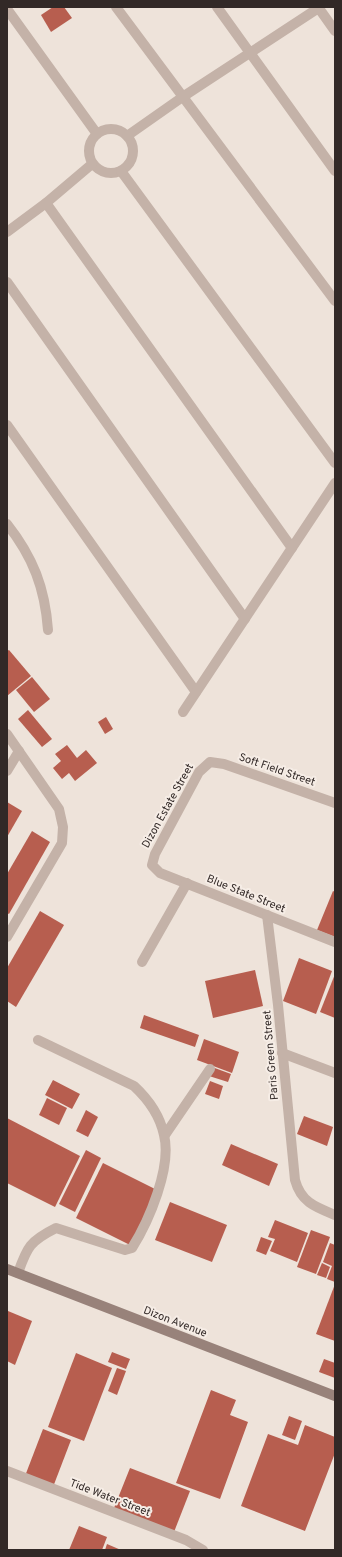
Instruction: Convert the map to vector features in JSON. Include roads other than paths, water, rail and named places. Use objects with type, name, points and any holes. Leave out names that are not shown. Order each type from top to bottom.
[{"type":"street","points":[[116,7],[184,96],[335,301]]},
{"type":"street","points":[[217,7],[335,172]]},
{"type":"street","points":[[127,136],[184,96],[319,7],[335,31]]},
{"type":"street","points":[[7,8],[97,134]]},
{"type":"street","points":[[112,129],[120,131],[127,136],[133,151],[132,159],[128,166],[114,174],[105,173],[98,170],[92,164],[89,156],[89,148],[91,140],[97,134],[104,130],[112,129]]},
{"type":"street","points":[[7,232],[46,203],[92,164]]},
{"type":"street","points":[[121,171],[335,463]]},
{"type":"street","points":[[46,203],[292,548]]},
{"type":"street","points":[[7,282],[245,618]]},
{"type":"street","points":[[7,425],[196,692]]},
{"type":"street","points":[[183,712],[335,483]]},
{"type":"street","points":[[7,524],[34,567],[46,605],[48,630]]},
{"type":"street","points":[[7,734],[59,809],[63,827],[62,843],[11,922],[7,937]]},
{"type":"street","points":[[7,771],[19,751]]},
{"type":"street","name":"Soft Field Street","points":[[210,762],[224,764],[335,803]]},
{"type":"street","name":"Dizon Estate Street","points":[[152,865],[155,854],[199,772],[210,762]]},
{"type":"street","name":"Blue State Street","points":[[152,865],[160,873],[335,942]]},
{"type":"street","points":[[142,962],[187,883]]},
{"type":"street","name":"Paris Green Street","points":[[267,915],[293,1169],[298,1192],[320,1209],[335,1215]]},
{"type":"street","points":[[18,1273],[26,1250],[40,1236],[56,1228],[125,1250],[132,1248],[158,1193],[165,1151],[165,1135],[156,1115],[146,1097],[134,1086],[38,1040]]},
{"type":"street","points":[[282,1053],[335,1073]]},
{"type":"street","points":[[165,1135],[210,1069]]},
{"type":"street","name":"Dizon Avenue","points":[[7,1269],[335,1396]]},
{"type":"street","name":"Tide Water Street","points":[[7,1471],[186,1540],[203,1550]]}]
